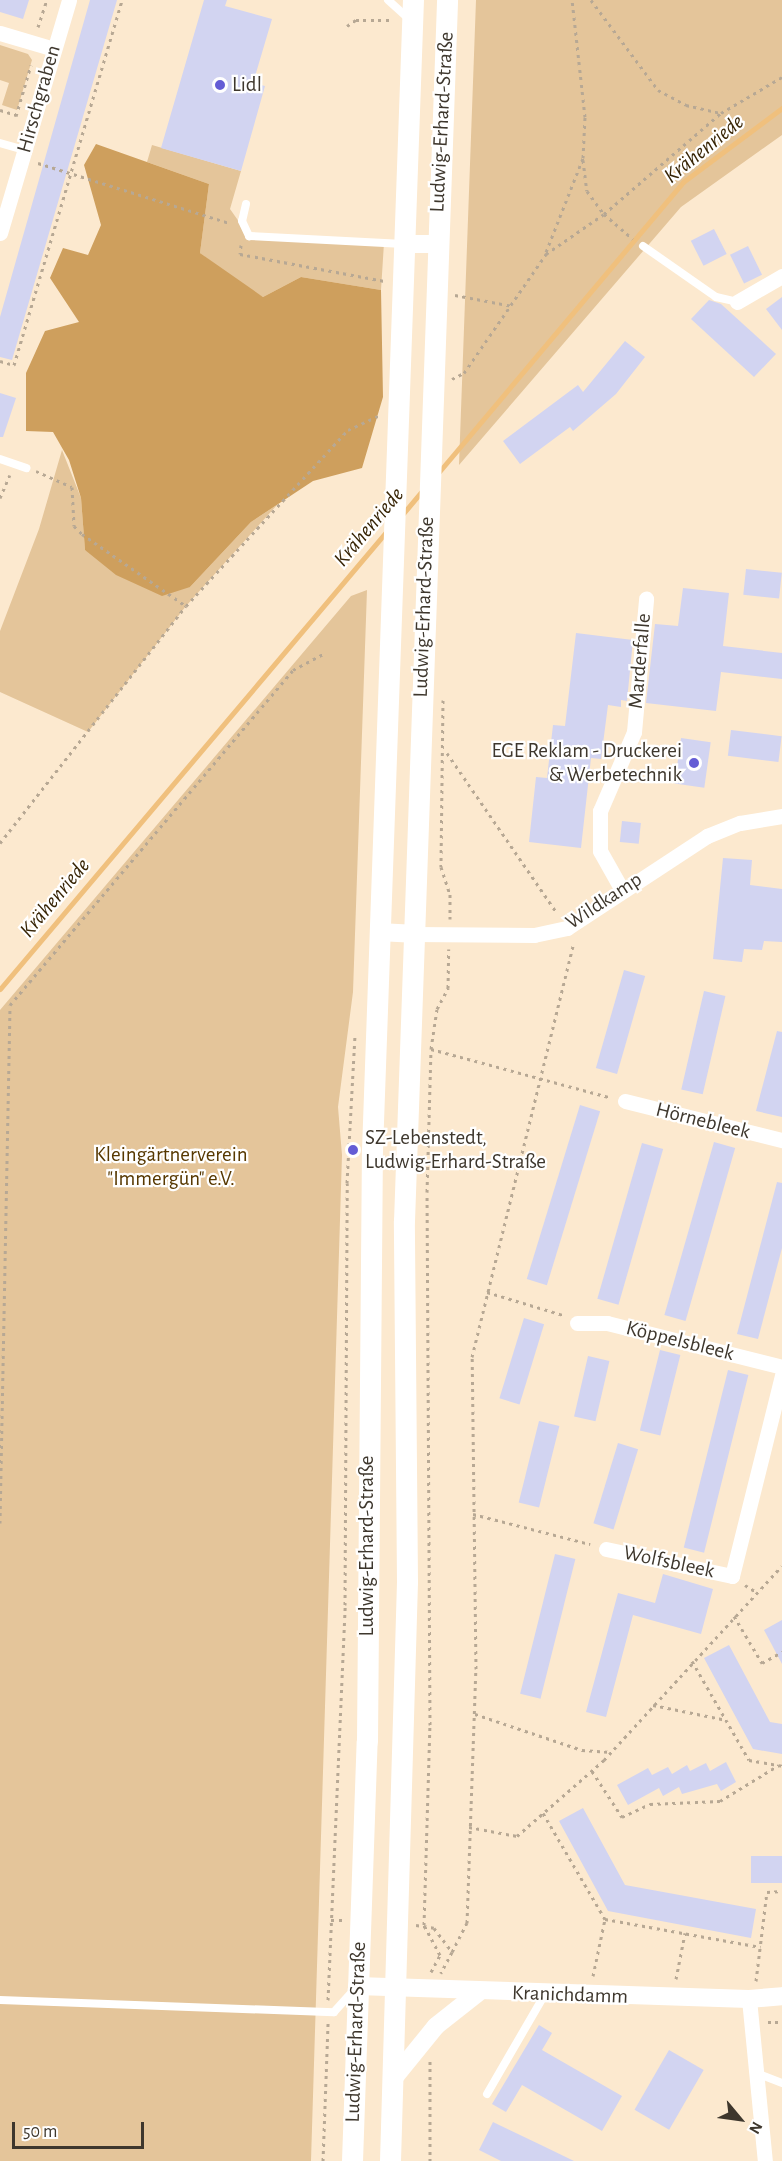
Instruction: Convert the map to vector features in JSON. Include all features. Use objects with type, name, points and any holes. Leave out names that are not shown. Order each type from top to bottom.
[{"type":"main road","name":"Ludwig-Erhard-Straße","points":[[390,2161],[407,1594],[404,1221],[436,244],[447,0]]},
{"type":"main road","name":"Ludwig-Erhard-Straße","points":[[352,2161],[367,1741],[368,1346],[379,932],[404,244],[407,14]]},
{"type":"street","name":"Hirschgraben","points":[[0,233],[29,156],[54,49],[69,0]]},
{"type":"street","points":[[0,33],[54,49]]},
{"type":"street","points":[[404,244],[436,244]]},
{"type":"street","points":[[737,302],[782,276]]},
{"type":"street","name":"Marderfalle","points":[[622,890],[600,851],[600,812],[634,732],[646,599]]},
{"type":"street","name":"Wildkamp","points":[[412,934],[449,937],[534,935],[567,928],[706,836],[740,823],[782,816]]},
{"type":"street","points":[[379,932],[412,934]]},
{"type":"street","name":"Hörnebleek","points":[[625,1101],[782,1140]]},
{"type":"street","name":"Köppelsbleek","points":[[577,1323],[608,1323],[782,1366]]},
{"type":"street","name":"Wolfsbleek","points":[[606,1549],[732,1576],[782,1375]]},
{"type":"street","name":"Kranichdamm","points":[[357,1986],[423,1987],[479,1992],[749,1999],[782,1996]]},
{"type":"street","points":[[393,2079],[429,2032],[479,1992]]},
{"type":"street","points":[[749,1999],[754,2073],[765,2161]]},
{"type":"lane","points":[[387,0],[407,14]]},
{"type":"lane","points":[[4,144],[29,156]]},
{"type":"lane","points":[[246,204],[243,230],[249,236],[404,244]]},
{"type":"lane","points":[[644,246],[716,297],[737,302]]},
{"type":"lane","points":[[0,459],[26,468]]},
{"type":"lane","points":[[0,2000],[334,2012],[357,1986]]},
{"type":"lane","points":[[487,2094],[544,1994]]},
{"type":"lane","points":[[754,2073],[782,2083]]},
{"type":"path","points":[[30,30],[39,27],[47,0]]},
{"type":"path","points":[[0,361],[14,365],[122,0]]},
{"type":"path","points":[[572,0],[585,117],[583,158],[587,190],[604,214],[621,231]]},
{"type":"path","points":[[591,0],[658,90],[686,105],[721,113]]},
{"type":"path","points":[[347,26],[356,20],[407,14]]},
{"type":"path","points":[[4,144],[16,115],[33,60]]},
{"type":"path","points":[[546,254],[604,214],[721,113],[782,77]]},
{"type":"path","points":[[0,110],[16,115]]},
{"type":"path","points":[[29,156],[71,172],[221,218],[243,230],[240,254],[402,282]]},
{"type":"path","points":[[449,380],[464,373],[546,254],[583,158]]},
{"type":"path","points":[[452,294],[512,306]]},
{"type":"path","points":[[0,843],[186,606],[348,430],[381,415]]},
{"type":"path","points":[[0,498],[15,464]]},
{"type":"path","points":[[26,468],[66,480],[72,487],[74,526],[82,534],[186,606]]},
{"type":"path","points":[[0,1523],[10,1005],[293,670],[325,653]]},
{"type":"path","points":[[446,752],[567,928],[576,946],[472,1357],[474,1714],[467,1923],[452,1952]]},
{"type":"path","points":[[423,1987],[440,1955],[424,1925],[430,1725],[427,1192],[431,1049],[437,1009],[448,988],[450,894]]},
{"type":"path","points":[[431,1049],[625,1101]]},
{"type":"path","points":[[487,1292],[556,1312],[577,1323]]},
{"type":"path","points":[[473,1514],[606,1549]]},
{"type":"path","points":[[469,1827],[517,1836],[611,1752],[692,1660],[782,1566]]},
{"type":"path","points":[[734,1616],[762,1663],[782,1652]]},
{"type":"path","points":[[692,1660],[749,1760],[780,1766]]},
{"type":"path","points":[[653,1704],[726,1720]]},
{"type":"path","points":[[474,1714],[582,1750],[611,1752]]},
{"type":"path","points":[[592,1771],[622,1817],[650,1804],[720,1801],[780,1766]]},
{"type":"path","points":[[543,1813],[605,1919],[590,1995]]},
{"type":"path","points":[[756,1981],[767,1892],[782,1891]]},
{"type":"path","points":[[605,1919],[760,1947]]},
{"type":"path","points":[[323,2161],[331,1928]]},
{"type":"path","points":[[672,1997],[685,1933]]},
{"type":"path","points":[[429,2032],[430,2161]]},
{"type":"green space","points":[[476,0],[782,0],[782,135],[681,207],[459,465]]},
{"type":"green space","points":[[0,45],[28,54],[32,60],[17,110],[2,105],[9,83],[0,80]]},
{"type":"green space","points":[[152,145],[241,171],[230,209],[249,236],[384,243],[381,290],[301,277],[263,297],[239,283],[200,253],[209,184],[147,162]]},
{"type":"green space","points":[[62,450],[81,498],[85,550],[190,587],[251,522],[277,505],[186,606],[88,732],[0,692],[0,631],[39,529]]},
{"type":"green space","name":"Kleingärtnerverein \"Immergün\" e.V.","points":[[367,590],[353,992],[338,1107],[342,1155],[311,2161],[0,2161],[0,1010],[351,596]]},
{"type":"shaded area","points":[[96,144],[209,184],[200,253],[263,297],[301,277],[381,290],[383,397],[362,468],[313,481],[251,522],[190,587],[162,596],[116,575],[85,550],[81,498],[69,460],[53,432],[26,431],[26,373],[45,331],[79,322],[50,278],[63,248],[88,255],[101,225],[84,165]]},
{"type":"building","points":[[0,0],[29,0],[23,19],[0,12]]},
{"type":"building","points":[[90,0],[117,0],[12,360],[0,357],[0,317]]},
{"type":"building","name":"Lidl","points":[[204,0],[227,0],[225,6],[272,19],[253,83],[265,86],[241,171],[161,148]]},
{"type":"building","points":[[714,229],[727,254],[704,266],[691,241]]},
{"type":"building","points":[[748,246],[762,275],[744,284],[730,255]]},
{"type":"building","points":[[782,297],[782,330],[766,309]]},
{"type":"building","points":[[709,300],[721,304],[776,354],[754,377],[691,319]]},
{"type":"building","points":[[625,341],[645,357],[616,394],[573,431],[570,427],[520,464],[503,441],[578,385],[583,392]]},
{"type":"building","points":[[0,393],[16,398],[3,437],[0,437]]},
{"type":"building","points":[[746,569],[782,573],[779,599],[743,595]]},
{"type":"building","points":[[683,588],[729,593],[723,646],[782,653],[782,679],[721,672],[716,711],[646,703],[655,624],[678,626]]},
{"type":"building","points":[[576,633],[633,640],[627,701],[621,700],[621,707],[608,705],[601,759],[591,758],[581,848],[529,842],[536,777],[547,778],[553,725],[565,726]]},
{"type":"building","points":[[731,730],[782,736],[778,762],[728,756]]},
{"type":"building","name":"EGE Reklam - Druckerei & Werbetechnik","points":[[681,738],[711,742],[704,788],[675,784]]},
{"type":"building","points":[[622,821],[641,823],[639,844],[620,842]]},
{"type":"building","points":[[723,858],[752,860],[750,885],[782,889],[782,942],[764,941],[762,950],[744,949],[742,962],[713,959]]},
{"type":"building","points":[[624,970],[645,976],[617,1074],[596,1068]]},
{"type":"building","points":[[704,991],[725,996],[703,1094],[681,1089]]},
{"type":"building","points":[[777,1031],[782,1032],[782,1117],[756,1111]]},
{"type":"building","points":[[580,1105],[600,1111],[547,1285],[527,1279]]},
{"type":"building","points":[[714,1142],[735,1148],[686,1321],[664,1315]]},
{"type":"building","points":[[642,1143],[663,1149],[618,1305],[597,1299]]},
{"type":"building","points":[[777,1182],[782,1183],[782,1248],[758,1339],[737,1334]]},
{"type":"building","points":[[524,1318],[544,1324],[520,1404],[499,1398]]},
{"type":"building","points":[[660,1350],[680,1355],[660,1436],[640,1431]]},
{"type":"building","points":[[588,1356],[609,1361],[595,1421],[574,1416]]},
{"type":"building","points":[[728,1370],[748,1375],[704,1553],[684,1548]]},
{"type":"building","points":[[539,1421],[559,1426],[539,1508],[519,1503]]},
{"type":"building","points":[[618,1443],[638,1449],[614,1529],[593,1523]]},
{"type":"building","points":[[555,1554],[575,1559],[541,1699],[520,1694]]},
{"type":"building","points":[[663,1574],[713,1589],[701,1634],[633,1615],[606,1717],[586,1712],[618,1593],[655,1603]]},
{"type":"building","points":[[782,1620],[782,1664],[764,1630]]},
{"type":"building","points":[[729,1645],[770,1722],[782,1724],[782,1754],[753,1749],[704,1658]]},
{"type":"building","points":[[726,1762],[736,1782],[721,1791],[717,1784],[682,1794],[679,1787],[663,1796],[659,1788],[628,1805],[617,1785],[648,1768],[652,1775],[668,1767],[672,1774],[687,1765],[690,1771],[706,1763],[710,1771]]},
{"type":"building","points":[[583,1808],[625,1885],[756,1909],[751,1938],[608,1911],[559,1821]]},
{"type":"building","points":[[751,1856],[782,1856],[782,1883],[751,1883]]},
{"type":"building","points":[[539,2025],[552,2033],[542,2050],[622,2096],[602,2131],[522,2085],[506,2112],[492,2104]]},
{"type":"building","points":[[669,2050],[704,2070],[669,2130],[635,2110]]},
{"type":"building","points":[[493,2122],[574,2161],[501,2161],[479,2150]]},
{"type":"waterway","name":"Krähenriede","points":[[438,473],[683,182],[782,108]]},
{"type":"waterway","name":"Krähenriede","points":[[401,516],[422,491]]},
{"type":"waterway","name":"Krähenriede","points":[[0,989],[386,532]]},
{"type":"place","name":"Lidl","points":[[220,85]]},
{"type":"place","name":"EGE Reklam - Druckerei & Werbetechnik","points":[[694,763]]},
{"type":"place","name":"SZ-Lebenstedt, Ludwig-Erhard-Straße","points":[[353,1150]]}]
